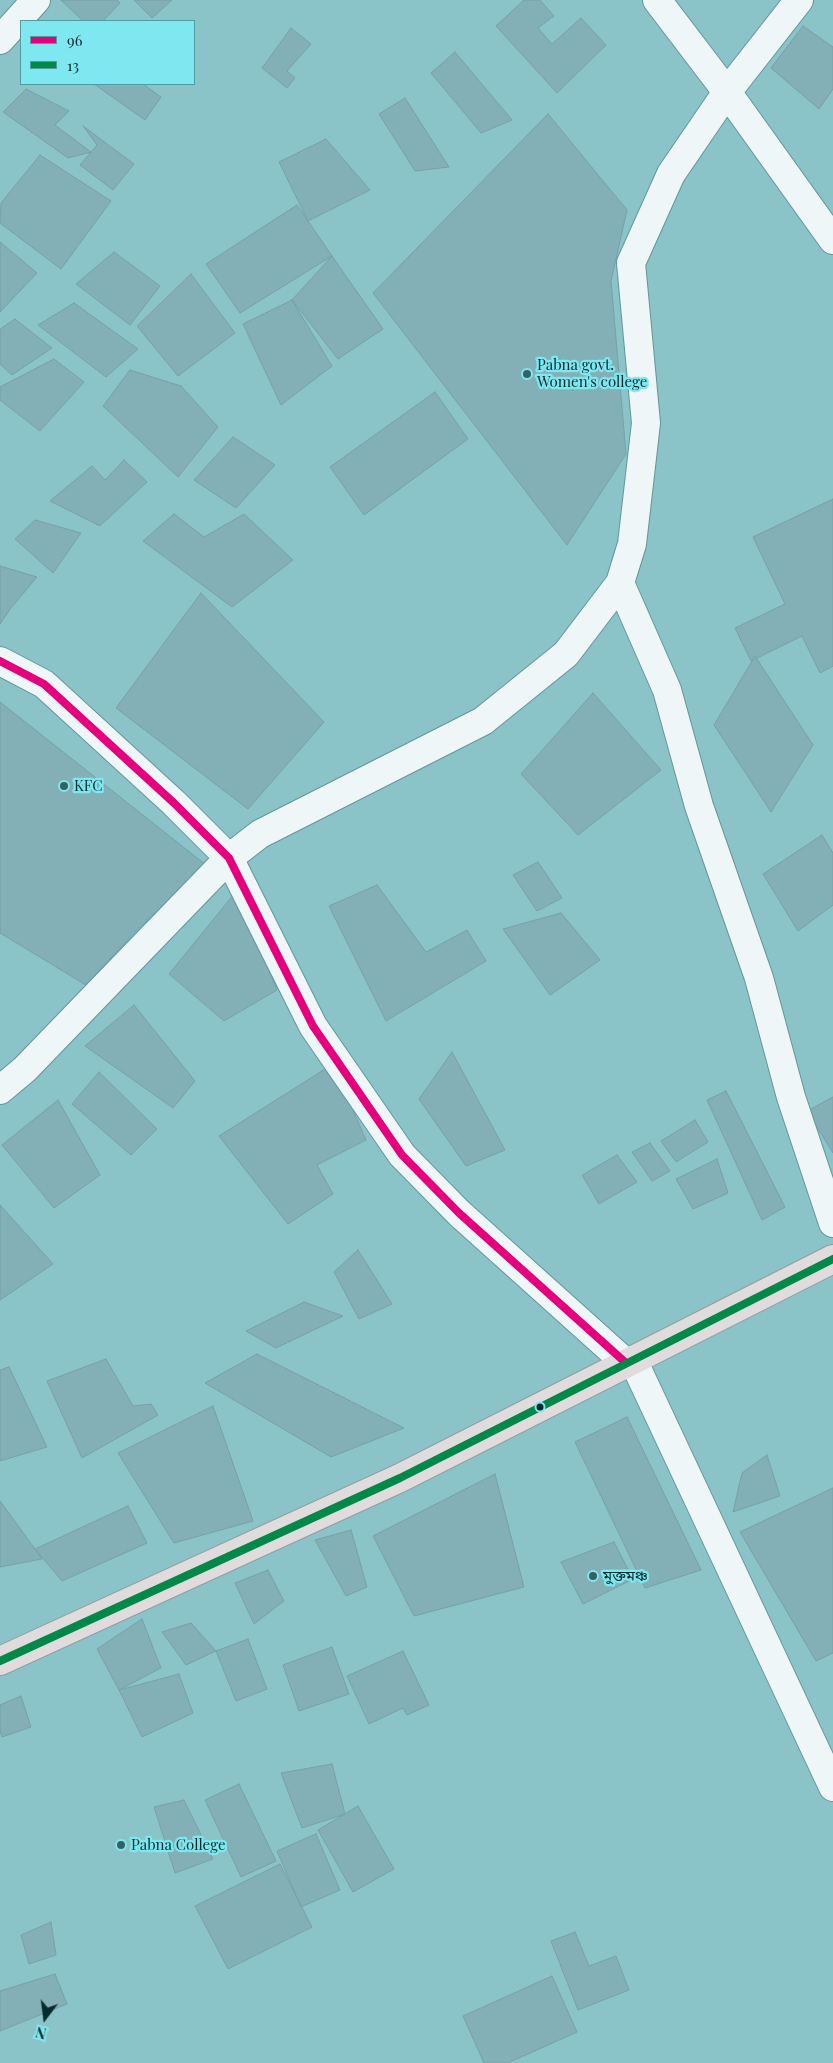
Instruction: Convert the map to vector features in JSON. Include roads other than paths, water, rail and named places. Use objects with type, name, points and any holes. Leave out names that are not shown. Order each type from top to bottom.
[{"type":"highway","points":[[0,1661],[400,1478],[833,1259]]},
{"type":"street","points":[[0,40],[36,0]]},
{"type":"street","points":[[657,0],[727,92],[833,240]]},
{"type":"street","points":[[0,1090],[25,1069],[229,858],[260,834],[483,721],[566,654],[620,583],[632,544],[646,423],[631,262],[671,174],[727,92],[799,0]]},
{"type":"street","points":[[620,583],[667,690],[699,806],[759,978],[791,1097],[833,1223]]},
{"type":"street","points":[[0,661],[44,684],[174,803],[229,858],[313,1026],[402,1155],[459,1213],[630,1362],[833,1787]]},
{"type":"place","name":"Pabna govt. Women's college","points":[[527,374]]},
{"type":"place","name":"KFC","points":[[64,786]]},
{"type":"place","name":"মুক্তমঞ্চ","points":[[593,1576]]},
{"type":"place","name":"Pabna College","points":[[121,1845]]}]
